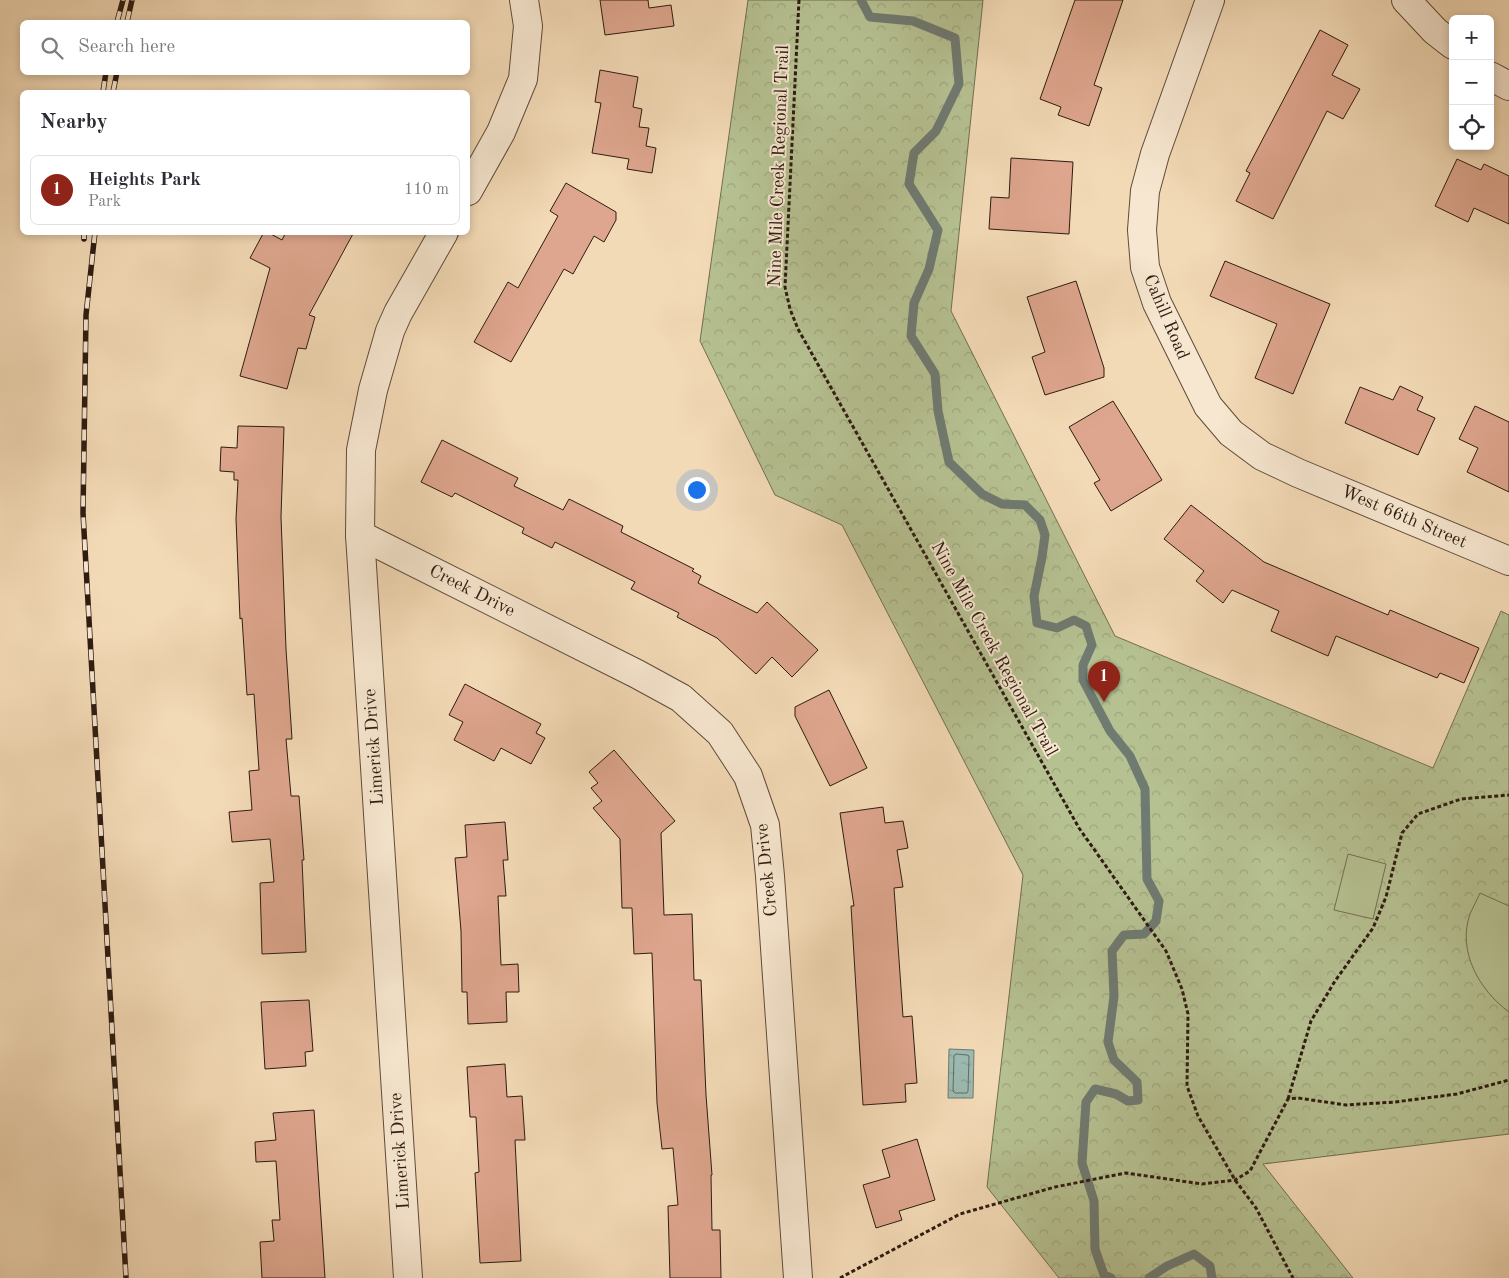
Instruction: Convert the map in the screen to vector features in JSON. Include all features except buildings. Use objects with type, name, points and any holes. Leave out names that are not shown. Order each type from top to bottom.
[{"type":"street","points":[[470,187],[501,132],[523,78],[528,26],[524,0]]},
{"type":"street","name":"Cahill Road","points":[[1210,0],[1155,154],[1145,191],[1142,230],[1145,267],[1157,303],[1208,406],[1231,434],[1262,456],[1298,473]]},
{"type":"street","points":[[1406,0],[1449,42]]},
{"type":"street","points":[[1494,78],[1509,86]]},
{"type":"street","name":"Limerick Drive","points":[[408,1278],[360,536],[361,450],[373,390],[390,331],[442,235]]},
{"type":"street","name":"West 66th Street","points":[[1298,473],[1509,562]]},
{"type":"street","name":"Creek Drive","points":[[360,536],[637,674],[681,698],[720,734],[748,776],[765,825],[766,834],[798,1278]]},
{"type":"path","name":"Nine Mile Creek Regional Trail","points":[[799,0],[785,287],[790,310],[798,329],[1079,828],[1166,951],[1182,989],[1188,1014],[1188,1086],[1198,1116],[1235,1180],[1256,1208],[1293,1278]]},
{"type":"path","points":[[840,1278],[960,1214],[1055,1188],[1126,1174],[1202,1184],[1235,1180],[1250,1171],[1288,1099],[1311,1021],[1335,981],[1373,928],[1386,896],[1402,833],[1418,814],[1461,799],[1509,795]]},
{"type":"path","points":[[1288,1099],[1298,1098],[1346,1106],[1395,1102],[1457,1094],[1509,1080]]},
{"type":"green space","points":[[748,0],[983,0],[951,311],[1115,636],[1433,768],[1501,611],[1509,615],[1509,1134],[1263,1164],[1353,1278],[1059,1278],[987,1187],[1023,875],[842,525],[775,495],[700,341]]},
{"type":"green space","points":[[1348,854],[1386,864],[1373,919],[1334,910]]},
{"type":"green space","points":[[1480,893],[1509,906],[1509,1012],[1488,993],[1473,969],[1469,955],[1466,942],[1467,928],[1470,914]]},
{"type":"water","points":[[949,1049],[974,1050],[973,1098],[948,1098]]},
{"type":"waterway","points":[[861,0],[870,17],[913,21],[955,38],[959,84],[936,131],[914,153],[909,184],[938,230],[929,269],[914,303],[911,336],[935,374],[938,411],[949,462],[982,494],[1002,504],[1025,505],[1040,520],[1045,535],[1034,596],[1037,623],[1057,628],[1074,620],[1086,626],[1092,645],[1083,665],[1083,680],[1110,731],[1130,756],[1145,789],[1147,879],[1159,901],[1156,921],[1144,934],[1124,935],[1112,951],[1114,996],[1108,1042],[1114,1060],[1137,1082],[1138,1100],[1128,1101],[1116,1094],[1095,1089],[1086,1102],[1082,1163],[1094,1201],[1095,1249],[1104,1275],[1111,1278]]},
{"type":"waterway","points":[[1149,1278],[1167,1266],[1194,1254],[1210,1266],[1212,1278]]},
{"type":"railway","points":[[118,20],[123,0]]},
{"type":"railway","points":[[127,20],[132,0]]},
{"type":"railway","points":[[103,90],[106,75]]},
{"type":"railway","points":[[113,90],[116,75]]},
{"type":"railway","points":[[95,235],[86,315],[83,513],[126,1278]]},
{"type":"place","name":"Heights Park","points":[[1104,702]]}]
